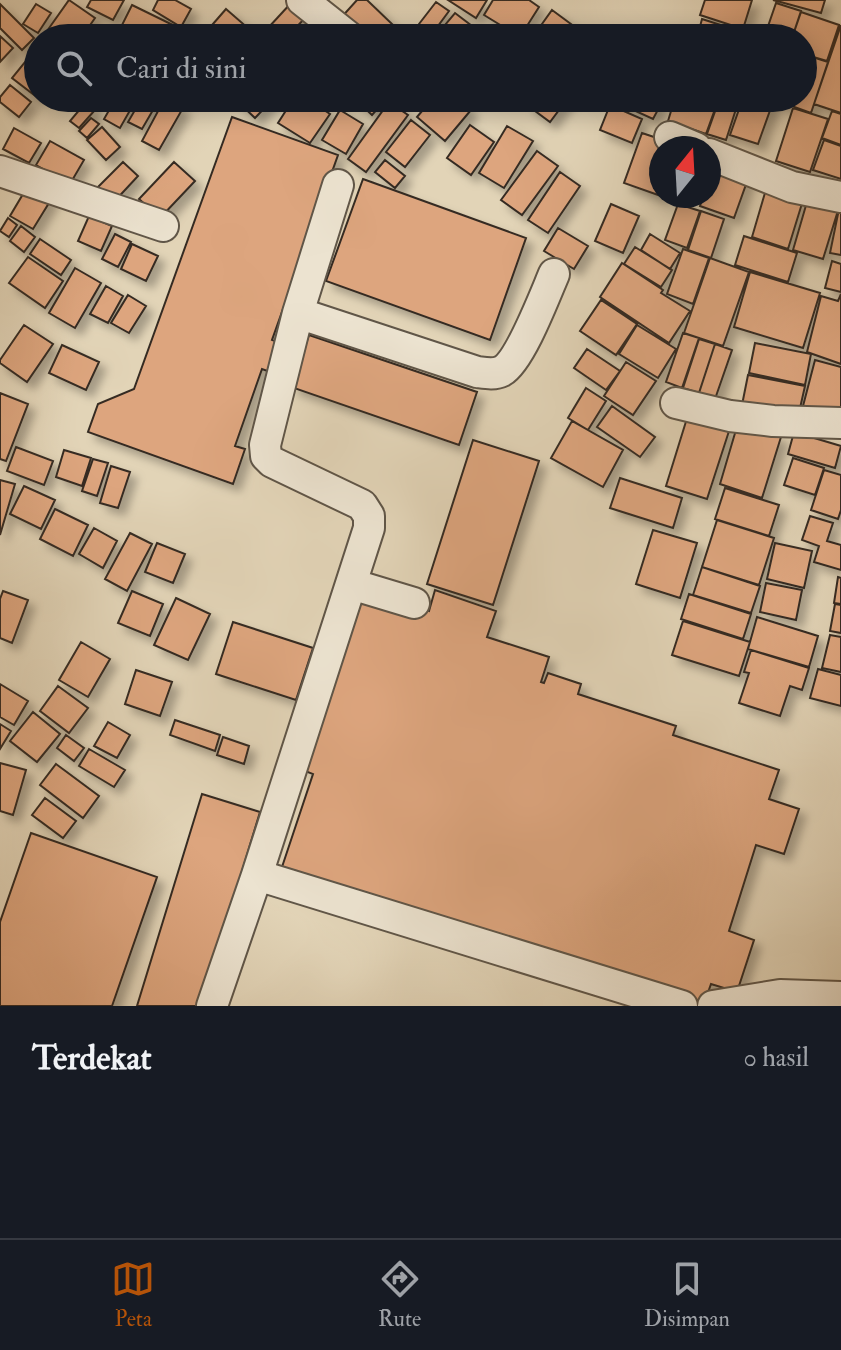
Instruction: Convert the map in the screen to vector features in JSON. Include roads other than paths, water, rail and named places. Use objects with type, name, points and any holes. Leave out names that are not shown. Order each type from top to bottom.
[{"type":"street","points":[[302,0],[332,24]]},
{"type":"street","points":[[721,159],[792,187],[841,197]]},
{"type":"street","points":[[0,171],[163,226]]},
{"type":"street","points":[[212,1006],[369,528],[369,516],[362,505],[272,462],[266,456],[265,445],[298,313],[338,185]]},
{"type":"street","points":[[298,313],[491,374],[503,371],[517,355],[554,274]]},
{"type":"street","points":[[676,403],[730,416],[841,423]]},
{"type":"street","points":[[351,584],[414,603]]},
{"type":"street","points":[[257,875],[682,1006]]},
{"type":"street","points":[[713,1006],[780,995],[841,997]]}]
